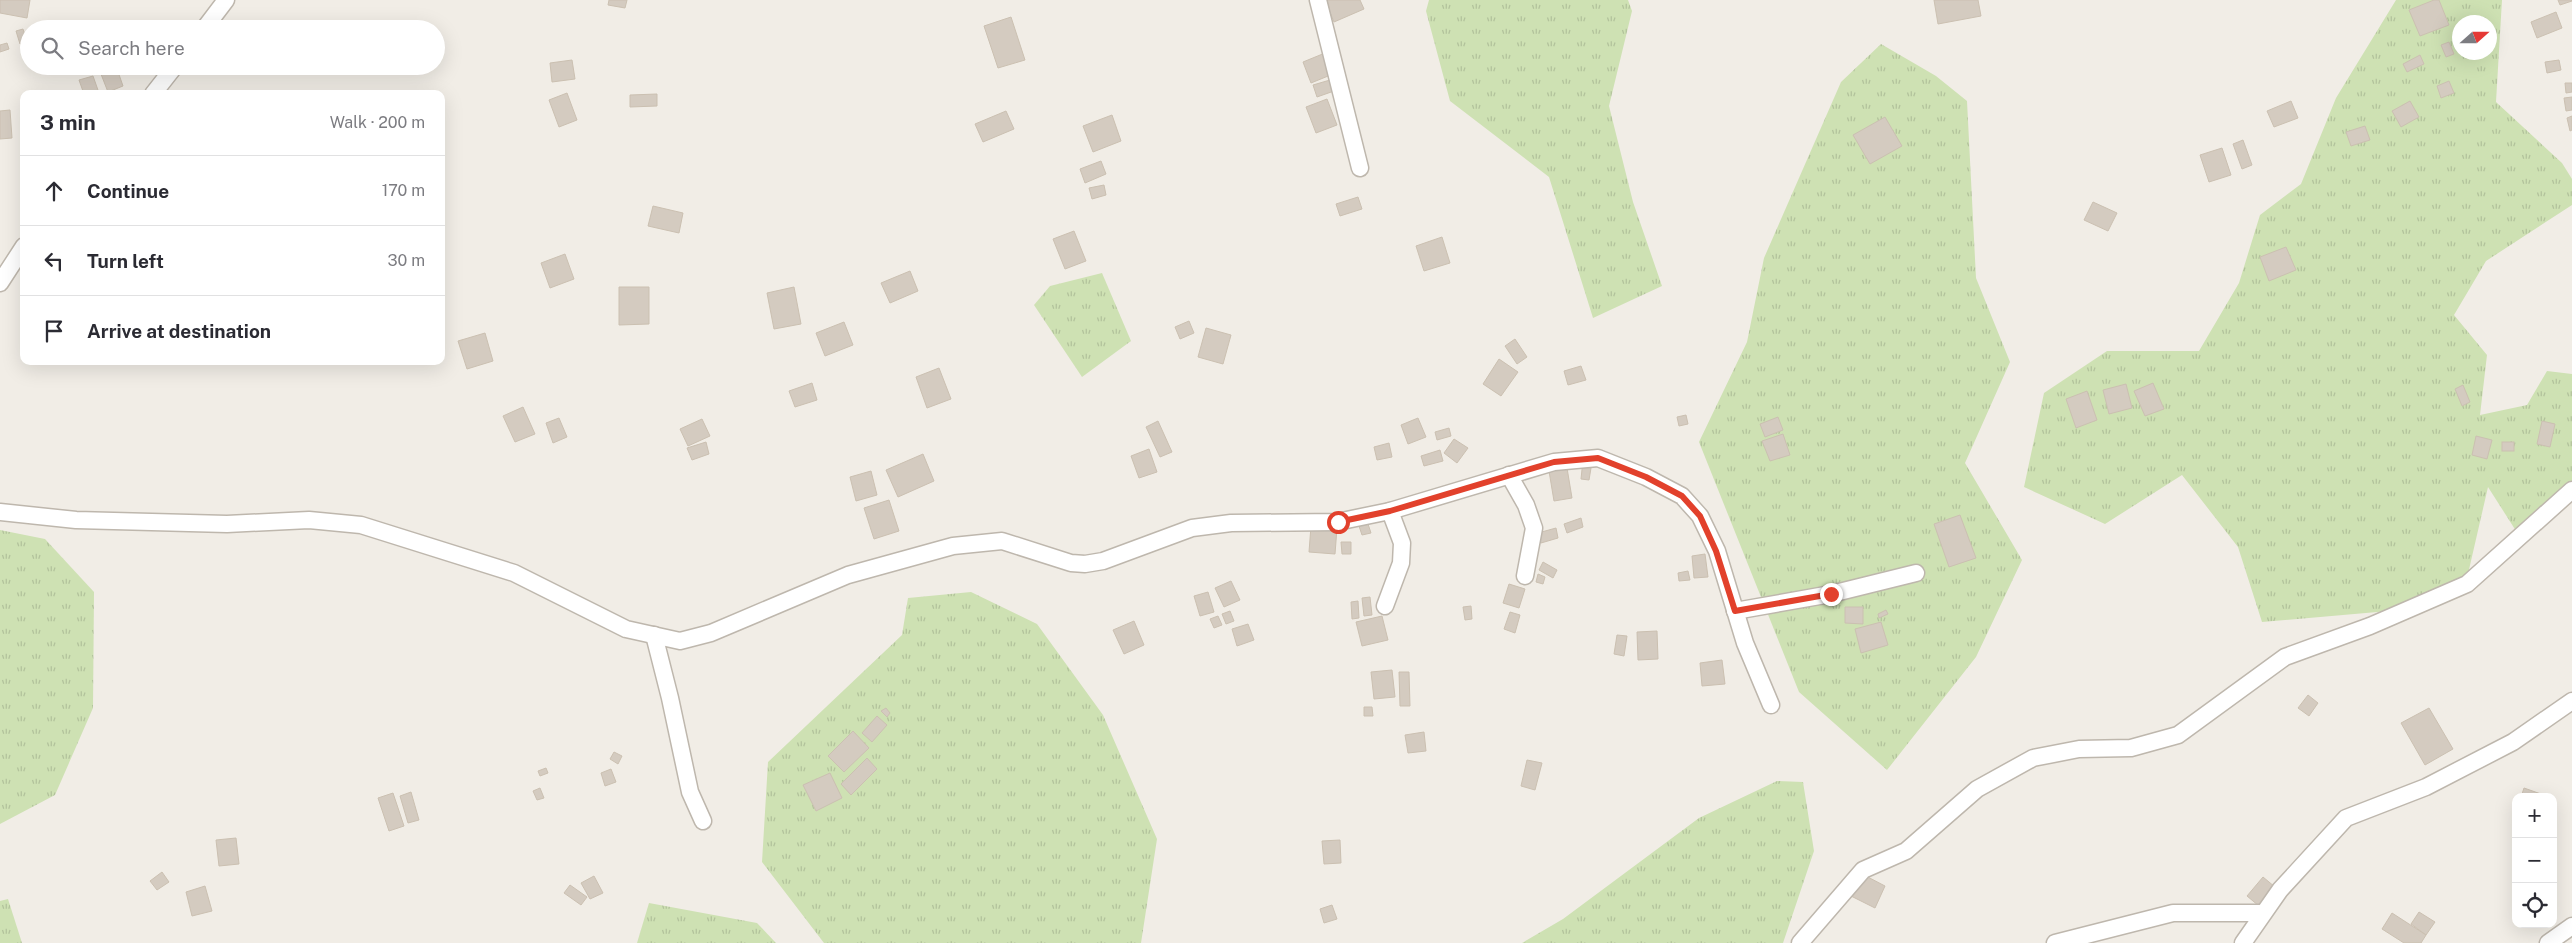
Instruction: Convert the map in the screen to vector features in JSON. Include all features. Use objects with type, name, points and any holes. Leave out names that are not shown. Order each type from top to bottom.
[{"type":"street","points":[[211,20],[226,0]]},
{"type":"street","points":[[1318,0],[1360,168]]},
{"type":"street","points":[[157,90],[168,75]]},
{"type":"street","points":[[0,283],[20,252]]},
{"type":"street","points":[[0,512],[76,520],[227,524],[309,520],[361,524],[514,573],[626,629],[680,641],[711,633],[848,575],[954,546],[1002,541],[1071,563],[1085,564],[1103,561],[1192,528],[1231,523],[1338,522],[1390,511],[1554,462],[1598,458],[1646,477],[1682,496],[1700,516],[1716,551],[1745,643],[1771,705]]},
{"type":"street","points":[[1509,475],[1526,504],[1534,528],[1524,576]]},
{"type":"street","points":[[1800,943],[1863,870],[1906,851],[1977,789],[2033,758],[2079,749],[2131,748],[2178,735],[2285,657],[2370,626],[2467,584],[2572,490]]},
{"type":"street","points":[[1385,606],[1401,563],[1402,544],[1390,511]]},
{"type":"street","points":[[1735,611],[1831,594],[1916,572]]},
{"type":"street","points":[[654,635],[670,698],[690,792],[703,821]]},
{"type":"street","points":[[2243,943],[2280,890],[2346,818],[2426,786],[2513,742],[2572,701]]},
{"type":"street","points":[[2055,943],[2173,913],[2263,913]]},
{"type":"street","points":[[2548,943],[2572,926]]},
{"type":"green space","points":[[1429,0],[1628,0],[1632,11],[1609,106],[1633,202],[1662,286],[1593,318],[1549,177],[1450,101],[1426,11]]},
{"type":"green space","points":[[2396,0],[2502,0],[2496,102],[2562,163],[2572,179],[2572,205],[2486,261],[2454,315],[2487,355],[2480,415],[2527,405],[2547,371],[2572,374],[2572,493],[2518,534],[2488,487],[2465,587],[2400,610],[2262,622],[2238,547],[2182,475],[2105,524],[2024,487],[2044,393],[2107,351],[2199,351],[2239,283],[2260,215],[2301,184],[2336,98]]},
{"type":"green space","points":[[1881,44],[1936,76],[1967,101],[1976,278],[2010,362],[1965,463],[2022,560],[1976,657],[1887,770],[1799,692],[1699,442],[1747,342],[1764,258],[1841,82]]},
{"type":"green space","points":[[1102,273],[1131,341],[1082,377],[1034,305],[1050,286]]},
{"type":"green space","points":[[0,530],[45,539],[94,592],[93,708],[55,795],[0,824]]},
{"type":"green space","points":[[971,592],[1037,624],[1103,715],[1157,839],[1141,943],[824,943],[762,862],[768,762],[902,635],[908,598]]},
{"type":"green space","points":[[1777,781],[1803,782],[1814,851],[1783,943],[1522,943],[1563,919],[1699,818]]},
{"type":"green space","points":[[8,899],[22,943],[0,943],[0,901]]},
{"type":"green space","points":[[649,903],[757,923],[776,943],[637,943]]},
{"type":"building","points":[[0,0],[30,0],[27,18],[0,13]]},
{"type":"building","points":[[609,0],[627,0],[625,8],[608,5]]},
{"type":"building","points":[[1325,0],[1360,0],[1364,9],[1334,22]]},
{"type":"building","points":[[1934,0],[1978,0],[1981,16],[1938,24]]},
{"type":"building","points":[[2434,0],[2439,0],[2449,25],[2420,36],[2409,10]]},
{"type":"building","points":[[2558,0],[2572,0],[2572,1],[2560,5]]},
{"type":"building","points":[[2556,12],[2562,28],[2537,38],[2531,22]]},
{"type":"building","points":[[1011,17],[1025,60],[998,68],[984,26]]},
{"type":"building","points":[[20,30],[20,44],[16,31]]},
{"type":"building","points":[[2449,42],[2452,55],[2446,57],[2441,45]]},
{"type":"building","points":[[7,43],[9,49],[0,52],[0,45]]},
{"type":"building","points":[[1325,53],[1333,74],[1311,83],[1303,62]]},
{"type":"building","points":[[2420,55],[2424,64],[2407,72],[2403,64]]},
{"type":"building","points":[[572,60],[575,79],[552,82],[550,63]]},
{"type":"building","points":[[2559,60],[2561,70],[2547,73],[2545,62]]},
{"type":"building","points":[[101,75],[119,75],[123,86],[107,90]]},
{"type":"building","points":[[93,76],[98,90],[83,90],[79,80]]},
{"type":"building","points":[[1330,80],[1334,91],[1317,97],[1313,85]]},
{"type":"building","points":[[2449,81],[2454,93],[2441,98],[2437,86]]},
{"type":"building","points":[[2565,83],[2572,83],[2572,92],[2566,93]]},
{"type":"building","points":[[567,93],[577,120],[559,127],[549,100]]},
{"type":"building","points":[[657,94],[657,106],[630,107],[630,95]]},
{"type":"building","points":[[2572,97],[2572,110],[2566,111],[2564,98]]},
{"type":"building","points":[[1327,99],[1337,125],[1316,133],[1306,107]]},
{"type":"building","points":[[2291,101],[2298,118],[2274,127],[2267,111]]},
{"type":"building","points":[[2410,101],[2419,117],[2401,127],[2392,111]]},
{"type":"building","points":[[10,110],[12,138],[0,139],[0,111]]},
{"type":"building","points":[[1006,111],[1014,129],[983,142],[975,124]]},
{"type":"building","points":[[1112,115],[1121,141],[1093,152],[1083,126]]},
{"type":"building","points":[[2572,116],[2572,130],[2570,131],[2567,118]]},
{"type":"building","points":[[1885,117],[1902,146],[1870,164],[1853,135]]},
{"type":"building","points":[[2365,126],[2370,140],[2351,146],[2346,132]]},
{"type":"building","points":[[2243,140],[2252,165],[2242,169],[2233,144]]},
{"type":"building","points":[[2222,148],[2231,175],[2209,182],[2200,155]]},
{"type":"building","points":[[1101,161],[1106,174],[1085,183],[1080,169]]},
{"type":"building","points":[[1104,185],[1106,195],[1092,199],[1089,188]]},
{"type":"building","points":[[1358,197],[1362,209],[1340,216],[1336,204]]},
{"type":"building","points":[[2093,202],[2117,213],[2108,231],[2084,220]]},
{"type":"building","points":[[653,206],[683,213],[679,233],[648,226]]},
{"type":"building","points":[[1074,231],[1086,261],[1065,269],[1053,239]]},
{"type":"building","points":[[1442,237],[1450,263],[1424,271],[1416,246]]},
{"type":"building","points":[[2286,247],[2296,270],[2269,281],[2260,257]]},
{"type":"building","points":[[565,254],[574,279],[550,288],[541,263]]},
{"type":"building","points":[[910,271],[918,291],[890,303],[881,283]]},
{"type":"building","points":[[619,287],[649,287],[649,324],[619,325]]},
{"type":"building","points":[[794,287],[801,324],[774,329],[767,293]]},
{"type":"building","points":[[1189,321],[1194,333],[1180,339],[1175,327]]},
{"type":"building","points":[[844,322],[853,345],[825,356],[816,333]]},
{"type":"building","points":[[1206,328],[1231,335],[1223,364],[1198,357]]},
{"type":"building","points":[[485,333],[493,361],[467,369],[458,341]]},
{"type":"building","points":[[1515,339],[1527,357],[1517,364],[1505,346]]},
{"type":"building","points":[[1499,359],[1518,372],[1501,396],[1483,384]]},
{"type":"building","points":[[1581,366],[1586,380],[1568,385],[1564,371]]},
{"type":"building","points":[[939,368],[951,399],[927,408],[916,377]]},
{"type":"building","points":[[812,383],[817,400],[795,407],[789,391]]},
{"type":"building","points":[[2153,383],[2164,409],[2145,416],[2134,391]]},
{"type":"building","points":[[2126,384],[2132,408],[2109,414],[2103,390]]},
{"type":"building","points":[[2463,385],[2470,402],[2462,406],[2455,389]]},
{"type":"building","points":[[2087,391],[2097,420],[2076,428],[2066,399]]},
{"type":"building","points":[[523,407],[535,434],[515,442],[503,416]]},
{"type":"building","points":[[1686,415],[1688,424],[1679,426],[1677,417]]},
{"type":"building","points":[[1778,417],[1783,430],[1765,437],[1760,424]]},
{"type":"building","points":[[559,418],[567,437],[553,443],[546,423]]},
{"type":"building","points":[[1418,418],[1426,437],[1408,444],[1401,425]]},
{"type":"building","points":[[702,419],[710,436],[688,446],[680,429]]},
{"type":"building","points":[[1158,421],[1172,452],[1160,457],[1146,427]]},
{"type":"building","points":[[2542,421],[2555,424],[2550,447],[2537,444]]},
{"type":"building","points":[[1449,428],[1451,436],[1437,440],[1435,432]]},
{"type":"building","points":[[1783,434],[1790,455],[1770,461],[1762,441]]},
{"type":"building","points":[[2476,436],[2492,440],[2487,459],[2472,455]]},
{"type":"building","points":[[1454,439],[1468,448],[1457,463],[1444,453]]},
{"type":"building","points":[[706,442],[709,454],[692,460],[687,448]]},
{"type":"building","points":[[2502,442],[2514,442],[2514,451],[2502,451]]},
{"type":"building","points":[[1389,443],[1392,457],[1377,460],[1374,447]]},
{"type":"building","points":[[1149,449],[1157,472],[1139,478],[1131,456]]},
{"type":"building","points":[[1440,450],[1443,461],[1424,466],[1421,456]]},
{"type":"building","points":[[923,454],[934,481],[898,497],[886,470]]},
{"type":"building","points":[[1583,460],[1592,462],[1589,480],[1581,479]]},
{"type":"building","points":[[1567,468],[1572,498],[1554,501],[1549,471]]},
{"type":"building","points":[[871,471],[877,495],[856,501],[850,477]]},
{"type":"building","points":[[889,500],[899,531],[874,539],[864,508]]},
{"type":"building","points":[[1960,515],[1976,558],[1949,567],[1934,524]]},
{"type":"building","points":[[1581,518],[1583,527],[1567,533],[1564,524]]},
{"type":"building","points":[[1368,524],[1371,533],[1362,535],[1359,526]]},
{"type":"building","points":[[1311,526],[1337,528],[1335,554],[1309,552]]},
{"type":"building","points":[[1556,528],[1558,538],[1541,543],[1538,533]]},
{"type":"building","points":[[1341,542],[1351,542],[1351,554],[1342,554]]},
{"type":"building","points":[[1705,554],[1708,577],[1694,578],[1692,556]]},
{"type":"building","points":[[1543,562],[1557,570],[1553,578],[1539,570]]},
{"type":"building","points":[[1688,571],[1690,580],[1679,581],[1678,573]]},
{"type":"building","points":[[1538,574],[1545,577],[1543,584],[1536,582]]},
{"type":"building","points":[[1231,581],[1240,600],[1224,607],[1215,588]]},
{"type":"building","points":[[1509,584],[1525,589],[1519,608],[1503,603]]},
{"type":"building","points":[[1208,592],[1214,612],[1200,616],[1194,596]]},
{"type":"building","points":[[1370,597],[1372,615],[1364,616],[1362,598]]},
{"type":"building","points":[[1358,601],[1359,618],[1352,619],[1351,602]]},
{"type":"building","points":[[1471,606],[1472,619],[1465,620],[1463,607]]},
{"type":"building","points":[[1845,607],[1863,607],[1863,624],[1845,623]]},
{"type":"building","points":[[1886,610],[1888,614],[1879,618],[1878,614]]},
{"type":"building","points":[[1230,611],[1234,621],[1226,624],[1222,614]]},
{"type":"building","points":[[1510,612],[1520,615],[1515,633],[1504,629]]},
{"type":"building","points":[[1218,616],[1222,625],[1214,628],[1210,619]]},
{"type":"building","points":[[1382,616],[1388,640],[1362,646],[1356,622]]},
{"type":"building","points":[[1134,621],[1144,645],[1124,654],[1113,630]]},
{"type":"building","points":[[1881,622],[1888,645],[1861,653],[1855,629]]},
{"type":"building","points":[[1248,624],[1254,640],[1237,646],[1232,629]]},
{"type":"building","points":[[1657,631],[1658,659],[1638,660],[1637,632]]},
{"type":"building","points":[[1617,635],[1627,636],[1624,656],[1614,654]]},
{"type":"building","points":[[1722,660],[1725,684],[1702,686],[1700,663]]},
{"type":"building","points":[[1392,670],[1395,697],[1374,699],[1371,672]]},
{"type":"building","points":[[1399,672],[1409,672],[1410,706],[1400,706]]},
{"type":"building","points":[[2308,695],[2318,703],[2309,716],[2298,708]]},
{"type":"building","points":[[1364,707],[1372,707],[1373,716],[1364,716]]},
{"type":"building","points":[[886,708],[890,713],[887,717],[881,711]]},
{"type":"building","points":[[2429,708],[2453,749],[2425,765],[2401,723]]},
{"type":"building","points":[[877,716],[887,725],[872,742],[862,733]]},
{"type":"building","points":[[853,731],[869,748],[844,772],[828,756]]},
{"type":"building","points":[[1424,732],[1426,751],[1408,753],[1405,735]]},
{"type":"building","points":[[614,752],[622,756],[618,764],[610,759]]},
{"type":"building","points":[[867,758],[877,769],[851,795],[841,784]]},
{"type":"building","points":[[1527,760],[1542,763],[1535,790],[1521,786]]},
{"type":"building","points":[[546,768],[548,773],[540,776],[538,771]]},
{"type":"building","points":[[611,769],[616,782],[605,786],[601,773]]},
{"type":"building","points":[[830,773],[842,798],[816,811],[803,785]]},
{"type":"building","points":[[540,788],[544,798],[537,800],[533,791]]},
{"type":"building","points":[[2524,788],[2538,793],[2522,793]]},
{"type":"building","points":[[411,792],[419,820],[408,823],[400,796]]},
{"type":"building","points":[[393,793],[404,826],[389,831],[378,798]]},
{"type":"building","points":[[236,838],[239,864],[219,866],[216,840]]},
{"type":"building","points":[[1340,840],[1341,863],[1324,864],[1322,841]]},
{"type":"building","points":[[162,872],[169,882],[157,890],[150,881]]},
{"type":"building","points":[[1862,874],[1885,886],[1875,908],[1851,896]]},
{"type":"building","points":[[594,876],[603,893],[590,899],[581,883]]},
{"type":"building","points":[[2263,877],[2275,887],[2259,906],[2247,896]]},
{"type":"building","points":[[570,885],[587,897],[581,905],[564,893]]},
{"type":"building","points":[[205,886],[212,911],[192,916],[186,892]]},
{"type":"building","points":[[1332,905],[1337,919],[1324,923],[1320,909]]},
{"type":"building","points":[[2419,912],[2435,922],[2426,935],[2411,924]]},
{"type":"building","points":[[2392,913],[2426,935],[2421,943],[2404,943],[2382,929]]},
{"type":"route","points":[[1338,522],[1390,511],[1554,462],[1598,458],[1646,477],[1682,496],[1700,516],[1716,551],[1735,611],[1788,600],[1831,594]]}]
